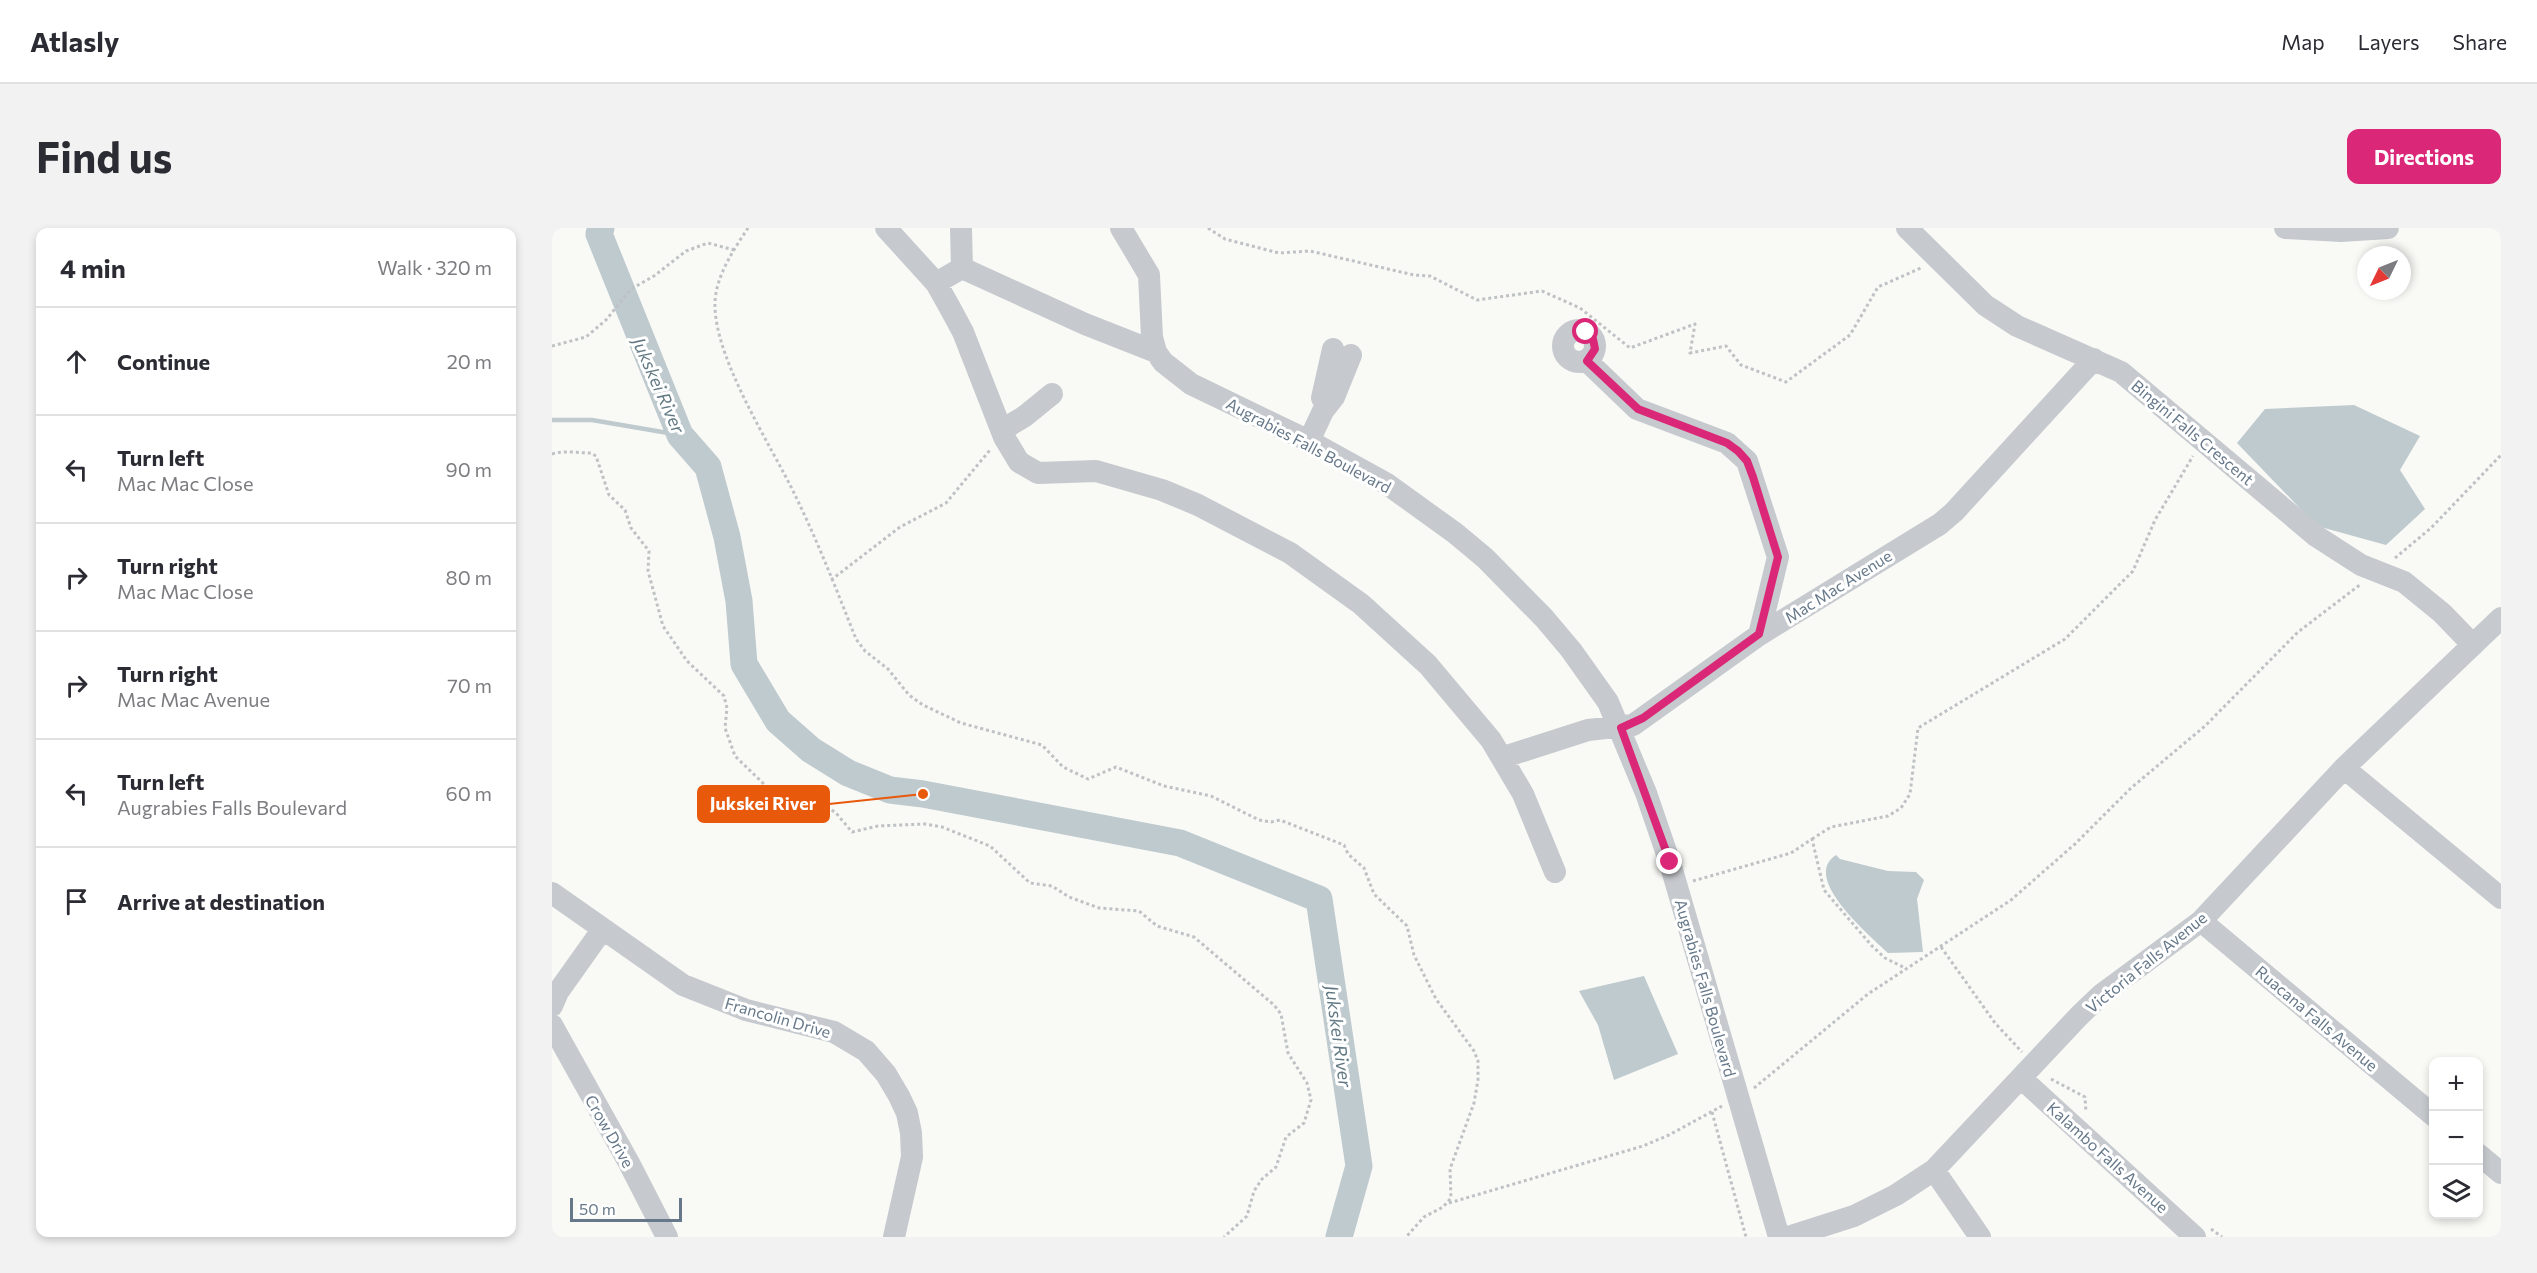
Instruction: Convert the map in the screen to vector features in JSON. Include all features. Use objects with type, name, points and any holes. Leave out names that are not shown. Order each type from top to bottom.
[{"type":"street","points":[[886,228],[936,283],[963,332],[1012,453],[1028,470],[1038,473],[1096,471],[1119,476],[1198,506],[1290,553],[1361,604],[1414,651],[1450,688],[1504,757],[1523,794],[1555,872]]},
{"type":"street","points":[[961,228],[962,267]]},
{"type":"street","points":[[1121,228],[1149,275],[1152,337],[1156,352]]},
{"type":"street","name":"Bingini Falls Crescent","points":[[1907,228],[1999,315],[2121,372],[2316,536],[2361,565],[2390,575],[2417,592],[2474,645]]},
{"type":"street","points":[[2285,228],[2341,231],[2388,228]]},
{"type":"street","points":[[936,283],[962,267]]},
{"type":"street","points":[[962,267],[1085,324],[1156,352]]},
{"type":"street","name":"Augrabies Falls Boulevard","points":[[1156,352],[1176,374],[1191,384],[1309,441],[1386,484],[1455,533],[1485,558],[1537,611],[1571,650],[1608,702],[1621,728],[1677,885],[1779,1237]]},
{"type":"street","points":[[1309,441],[1323,411],[1320,403],[1342,352]]},
{"type":"street","name":"Mac Mac Avenue","points":[[1504,757],[1588,730],[1621,728],[1643,718],[1759,634],[1940,524],[2094,359]]},
{"type":"street","points":[[1587,361],[1638,409],[1727,443],[1747,461],[1778,557],[1759,634]]},
{"type":"street","points":[[1003,433],[1052,394]]},
{"type":"street","name":"Victoria Falls Avenue","points":[[1788,1237],[1854,1216],[1896,1196],[1934,1170],[2023,1067],[2102,994],[2201,921],[2344,768],[2500,621]]},
{"type":"street","points":[[2344,768],[2501,898]]},
{"type":"street","name":"Francolin Drive","points":[[552,893],[683,985],[746,1010],[834,1032],[856,1044],[872,1058],[899,1096],[907,1113],[911,1133],[912,1157],[894,1237]]},
{"type":"street","name":"Ruacana Falls Avenue","points":[[2201,921],[2429,1113]]},
{"type":"street","points":[[552,1006],[558,992],[602,930]]},
{"type":"street","name":"Crow Drive","points":[[552,1025],[629,1163],[667,1237]]},
{"type":"street","name":"Kalambo Falls Avenue","points":[[2023,1067],[2200,1231]]},
{"type":"street","points":[[2483,1158],[2501,1173]]},
{"type":"street","points":[[1934,1170],[1980,1237]]},
{"type":"path","points":[[748,228],[722,275],[715,301],[717,326],[725,357],[796,498],[855,639],[865,651],[888,669],[909,695],[924,705],[961,723],[1042,745],[1063,767],[1088,779],[1116,767],[1164,786],[1211,796],[1259,820],[1271,822],[1280,820],[1344,845],[1348,854],[1367,872],[1374,894],[1407,926],[1411,946],[1436,999],[1474,1051],[1478,1061],[1474,1103],[1450,1169],[1452,1192],[1448,1203]]},
{"type":"path","points":[[1208,228],[1225,239],[1279,253],[1310,251],[1414,275],[1430,276],[1477,300],[1542,291],[1580,309],[1630,348],[1695,324],[1690,353],[1726,346],[1741,365],[1786,382],[1850,335],[1878,287],[1939,260]]},
{"type":"path","points":[[552,346],[586,337],[606,320],[631,289],[696,247],[708,243],[734,250]]},
{"type":"path","points":[[831,580],[900,527],[946,503],[1003,433]]},
{"type":"path","points":[[1677,885],[1791,853],[1831,827],[1888,816],[1901,808],[1910,794],[1918,728],[2065,639],[2133,571],[2156,520],[2203,440]]},
{"type":"path","points":[[552,454],[562,451],[574,454],[591,453],[596,456],[609,495],[625,510],[631,528],[649,551],[648,571],[663,626],[687,661],[724,696],[727,708],[725,728],[735,756],[770,790],[813,797],[836,813],[852,832],[878,826],[934,825],[990,846],[1030,883],[1052,886],[1069,897],[1099,908],[1139,911],[1164,929],[1194,937],[1274,1005],[1281,1014],[1288,1053],[1307,1083],[1311,1100],[1304,1123],[1286,1137],[1276,1167],[1258,1184],[1247,1216],[1224,1237]]},
{"type":"path","points":[[1406,1237],[1424,1217],[1448,1203],[1607,1158],[1669,1135],[1712,1112],[1763,1080],[1855,1004],[2011,900],[2035,880],[2131,788],[2205,726],[2298,632],[2379,571],[2431,528],[2501,455]]},
{"type":"path","points":[[1812,839],[1824,890],[1885,958],[1906,968]]},
{"type":"path","points":[[1941,947],[2023,1067]]},
{"type":"path","points":[[2050,1078],[2085,1097],[2086,1112],[2092,1119]]},
{"type":"path","points":[[1712,1112],[1746,1237]]},
{"type":"path","points":[[2200,1231],[2222,1237]]},
{"type":"shaded area","points":[[2354,405],[2420,436],[2400,470],[2425,509],[2386,545],[2317,526],[2237,443],[2265,409]]},
{"type":"shaded area","points":[[1836,855],[1840,859],[1888,871],[1916,872],[1924,880],[1917,899],[1923,952],[1888,953],[1855,921],[1832,892],[1827,878],[1827,865]]},
{"type":"shaded area","points":[[1644,976],[1678,1054],[1614,1080],[1598,1025],[1579,991]]},
{"type":"waterway","name":"Jukskei River","points":[[601,228],[599,234],[680,435],[708,467],[727,537],[739,601],[744,664],[778,721],[811,750],[848,773],[890,790],[923,794],[1180,843],[1319,899],[1359,1166],[1339,1237]]},
{"type":"waterway","points":[[552,420],[592,420],[680,435]]},
{"type":"place","name":"Jukskei River","points":[[923,794]]},
{"type":"route","points":[[1586,332],[1595,344],[1593,354],[1587,361],[1626,401],[1654,417],[1727,443],[1747,461],[1778,557],[1777,572],[1759,634],[1643,718],[1621,728],[1670,862]]}]
